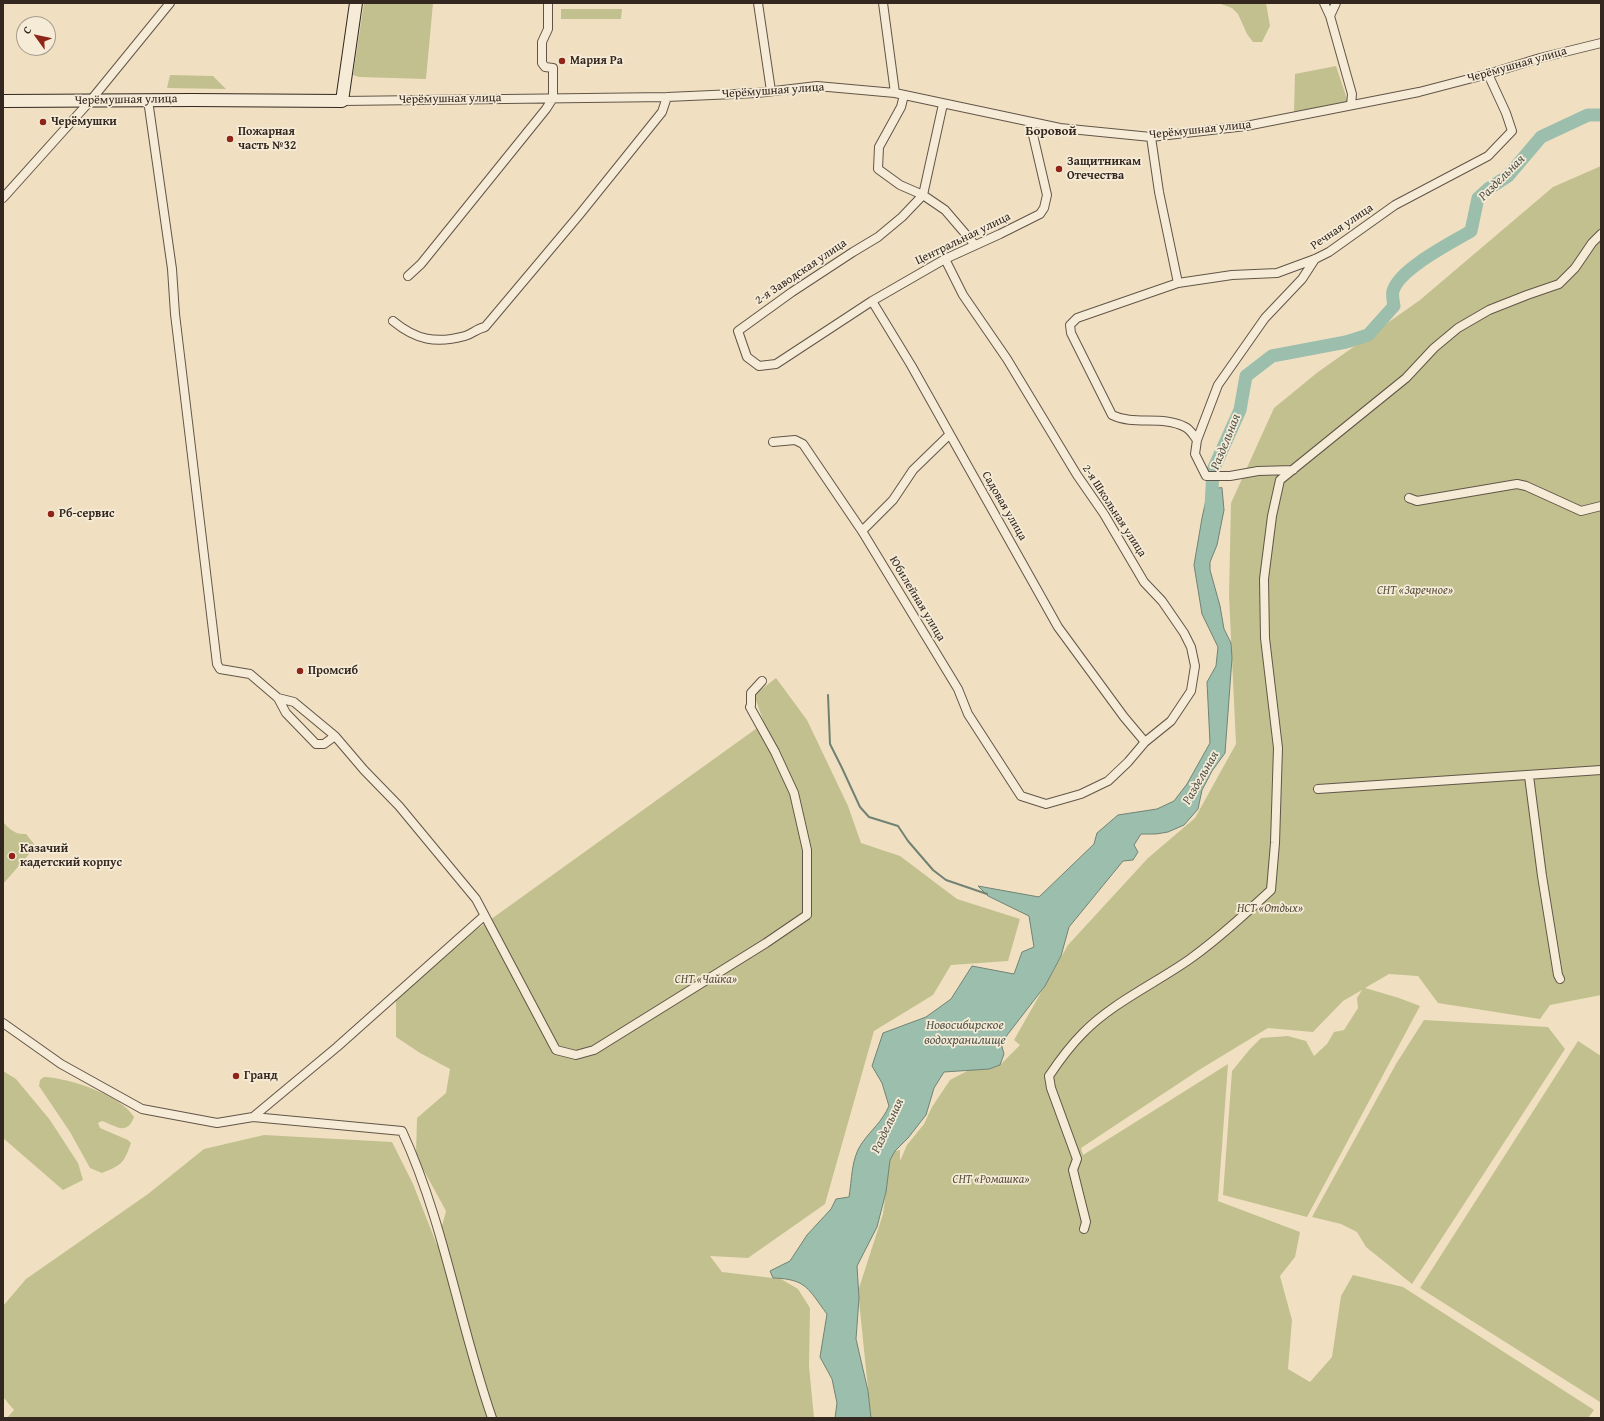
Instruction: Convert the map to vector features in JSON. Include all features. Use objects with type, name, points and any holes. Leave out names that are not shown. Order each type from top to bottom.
[{"type":"street","points":[[3,198],[92,100],[170,3]]},
{"type":"street","points":[[342,101],[356,3]]},
{"type":"street","points":[[408,276],[421,264],[546,109],[553,98],[553,68],[545,67],[542,63],[542,40],[548,29],[548,3]]},
{"type":"street","points":[[758,3],[772,91]]},
{"type":"street","points":[[883,3],[895,93]]},
{"type":"street","points":[[1324,3],[1330,16],[1352,94],[1351,105]]},
{"type":"street","points":[[1330,16],[1336,3]]},
{"type":"street","name":"Черёмушная улица","points":[[3,101],[342,101],[667,97],[772,91],[817,86],[895,93],[1067,129],[1151,137],[1246,126],[1419,92],[1488,74],[1540,58],[1601,43]]},
{"type":"street","name":"Речная улица","points":[[1197,440],[1186,427],[1162,420],[1121,419],[1112,415],[1071,333],[1070,325],[1077,318],[1178,283],[1232,275],[1277,273],[1315,259],[1329,252],[1395,205],[1488,156],[1512,131],[1506,112],[1488,74]]},
{"type":"street","points":[[904,95],[901,107],[879,147],[878,168],[900,185],[923,195],[945,210],[975,245]]},
{"type":"street","points":[[393,321],[405,330],[433,340],[445,340],[468,336],[477,329],[485,327],[580,214],[662,112],[667,97]]},
{"type":"street","points":[[148,100],[172,269],[176,321],[208,600],[217,664],[220,669],[250,674],[278,698],[286,713],[316,744],[324,744],[335,736]]},
{"type":"street","points":[[923,195],[943,104]]},
{"type":"street","name":"Центральная улица","points":[[776,364],[872,301],[945,259],[1040,214],[1044,208],[1047,195],[1030,122]]},
{"type":"street","points":[[1151,137],[1159,192],[1178,283]]},
{"type":"street","name":"2-я Заводская улица","points":[[776,364],[759,366],[747,357],[738,331],[792,292],[853,252],[878,238],[902,217],[923,195]]},
{"type":"street","points":[[1084,1229],[1086,1222],[1073,1170],[1077,1160],[1051,1088],[1049,1076],[1062,1057],[1083,1032],[1108,1012],[1156,982],[1202,950],[1232,926],[1271,890],[1275,843],[1278,748],[1265,638],[1264,579],[1272,516],[1280,480],[1406,378],[1434,348],[1458,328],[1489,310],[1559,284],[1575,268],[1592,243],[1601,234]]},
{"type":"street","name":"2-я Школьная улица","points":[[945,259],[963,295],[1007,359],[1076,475],[1104,514],[1144,582],[1162,601],[1184,633],[1191,647],[1195,666],[1191,691],[1171,721],[1145,742],[1128,762],[1108,781],[1081,794],[1046,804],[1021,796]]},
{"type":"street","points":[[1293,470],[1258,471],[1230,476],[1206,476],[1195,454],[1197,440],[1218,385],[1265,318],[1302,279],[1315,259]]},
{"type":"street","name":"Садовая улица","points":[[872,301],[911,365],[1058,627],[1124,717],[1145,742]]},
{"type":"street","points":[[862,531],[893,500],[913,470],[950,435]]},
{"type":"street","name":"Юбилейная улица","points":[[773,442],[795,440],[803,444],[862,531],[958,689],[968,714],[1021,796]]},
{"type":"street","points":[[1409,498],[1417,501],[1517,484],[1526,486],[1581,511],[1601,506]]},
{"type":"street","points":[[278,698],[294,702],[335,736],[428,840],[476,899],[556,1050],[576,1055],[594,1050],[766,943],[806,915],[807,850],[794,793],[775,752],[750,707],[751,693],[762,681]]},
{"type":"street","points":[[1318,789],[1601,770]]},
{"type":"street","points":[[1529,776],[1542,876],[1558,975],[1560,979]]},
{"type":"street","points":[[253,1117],[337,1047],[484,916]]},
{"type":"street","points":[[3,1023],[61,1064],[142,1109],[218,1123],[253,1117],[402,1131],[415,1160],[444,1248],[463,1324],[492,1418]]},
{"type":"green space","points":[[364,3],[433,3],[426,79],[359,77],[353,75]]},
{"type":"green space","points":[[1218,3],[1266,3],[1270,26],[1262,42],[1253,42],[1247,34],[1238,14],[1232,8]]},
{"type":"green space","points":[[561,9],[622,9],[621,19],[561,19]]},
{"type":"green space","points":[[1336,66],[1348,102],[1294,112],[1295,74]]},
{"type":"green space","points":[[170,75],[213,76],[226,89],[167,88]]},
{"type":"green space","points":[[1601,166],[1601,995],[1550,1005],[1540,1019],[1438,1003],[1418,976],[1389,974],[1365,988],[1420,1006],[1307,1217],[1223,1195],[1232,1071],[1261,1038],[1288,1036],[1306,1041],[1314,1056],[1327,1044],[1334,1032],[1344,1030],[1358,1008],[1357,998],[1362,990],[1343,1001],[1313,1032],[1268,1028],[1199,1070],[1081,1148],[1083,1155],[1228,1064],[1218,1201],[1300,1232],[1295,1257],[1280,1276],[1292,1320],[1288,1369],[1310,1382],[1332,1357],[1341,1296],[1353,1275],[1403,1287],[1594,1410],[1588,1418],[871,1418],[858,1291],[883,1214],[890,1160],[895,1151],[900,1150],[900,1161],[907,1145],[924,1124],[932,1107],[950,1080],[969,1070],[989,1069],[1000,1065],[1020,1045],[1014,1040],[1068,945],[1148,858],[1195,818],[1236,744],[1229,595],[1231,503],[1274,408],[1318,372],[1420,300],[1553,187]]},
{"type":"green space","name":"СНТ «Чайка»","points":[[776,678],[807,720],[848,806],[861,843],[900,856],[957,899],[1020,919],[1008,961],[951,965],[933,995],[874,1031],[825,1204],[748,1258],[710,1256],[722,1272],[781,1279],[798,1289],[810,1308],[809,1366],[814,1418],[7,1418],[14,1410],[3,1397],[3,1306],[26,1279],[148,1194],[204,1149],[264,1135],[392,1142],[413,1184],[437,1245],[446,1211],[416,1156],[417,1118],[446,1093],[450,1069],[420,1053],[396,1037],[396,1000],[476,930],[764,723],[754,695]]},
{"type":"green space","name":"Казачий кадетский корпус","points":[[3,822],[10,829],[26,834],[34,844],[31,852],[3,884]]},
{"type":"green space","points":[[1424,1020],[1548,1027],[1565,1049],[1412,1284],[1366,1247],[1357,1232],[1341,1224],[1312,1217],[1396,1064]]},
{"type":"green space","points":[[1578,1041],[1601,1056],[1600,1402],[1420,1288]]},
{"type":"green space","points":[[3,1071],[16,1079],[50,1120],[78,1163],[83,1180],[63,1190],[3,1138]]},
{"type":"green space","points":[[44,1077],[80,1084],[94,1089],[118,1102],[134,1117],[131,1123],[124,1128],[116,1127],[102,1121],[98,1123],[100,1128],[128,1140],[131,1143],[124,1159],[118,1165],[102,1173],[90,1168],[70,1132],[39,1086],[40,1080]]},
{"type":"water","name":"Новосибирское водохранилище","points":[[1222,488],[1224,510],[1217,545],[1210,562],[1210,570],[1220,606],[1224,629],[1231,643],[1232,658],[1225,753],[1212,771],[1202,790],[1198,809],[1184,825],[1168,832],[1141,834],[1134,845],[1138,852],[1133,860],[1123,861],[1069,927],[1061,956],[1045,986],[1001,1043],[1004,1054],[1000,1065],[989,1069],[944,1072],[934,1088],[926,1115],[908,1138],[895,1151],[890,1160],[886,1192],[877,1227],[857,1266],[859,1298],[856,1339],[868,1391],[871,1418],[835,1418],[837,1403],[832,1379],[820,1357],[827,1314],[806,1287],[793,1281],[773,1278],[770,1271],[790,1261],[807,1235],[831,1209],[836,1199],[849,1197],[852,1169],[858,1149],[865,1138],[883,1117],[889,1106],[882,1083],[872,1066],[883,1033],[926,1017],[951,999],[972,966],[1014,974],[1022,952],[1034,947],[1029,916],[988,896],[978,886],[1039,897],[1094,844],[1097,833],[1118,815],[1157,809],[1174,801],[1187,784],[1210,743],[1207,682],[1216,666],[1218,647],[1202,614],[1194,565],[1206,500],[1212,489]]},
{"type":"waterway","name":"Раздельная","points":[[1211,507],[1213,470],[1240,410],[1246,376],[1272,356],[1346,342],[1368,335],[1394,306],[1393,291],[1397,283],[1405,274],[1427,257],[1471,231],[1478,198],[1488,189],[1508,176],[1541,137],[1588,115],[1601,115]]},
{"type":"waterway","points":[[828,695],[830,744],[860,807],[869,817],[898,826],[908,841],[933,870],[946,880],[987,894]]},
{"type":"place","name":"Мария Ра","points":[[562,61]]},
{"type":"place","name":"Черёмушки","points":[[43,122]]},
{"type":"place","name":"Пожарная часть №32","points":[[230,139]]},
{"type":"place","name":"Защитникам Отечества","points":[[1059,169]]},
{"type":"place","name":"Рб-сервис","points":[[51,514]]},
{"type":"place","name":"Промсиб","points":[[300,671]]},
{"type":"place","name":"Казачий кадетский корпус","points":[[12,856]]},
{"type":"place","name":"Гранд","points":[[236,1076]]},
{"type":"district","name":"Боровой","points":[[1051,132]]},
{"type":"park label","name":"СНТ «Заречное»","points":[[1415,591]]},
{"type":"park label","name":"НСТ «Отдых»","points":[[1270,909]]},
{"type":"park label","name":"СНТ «Ромашка»","points":[[991,1180]]}]
